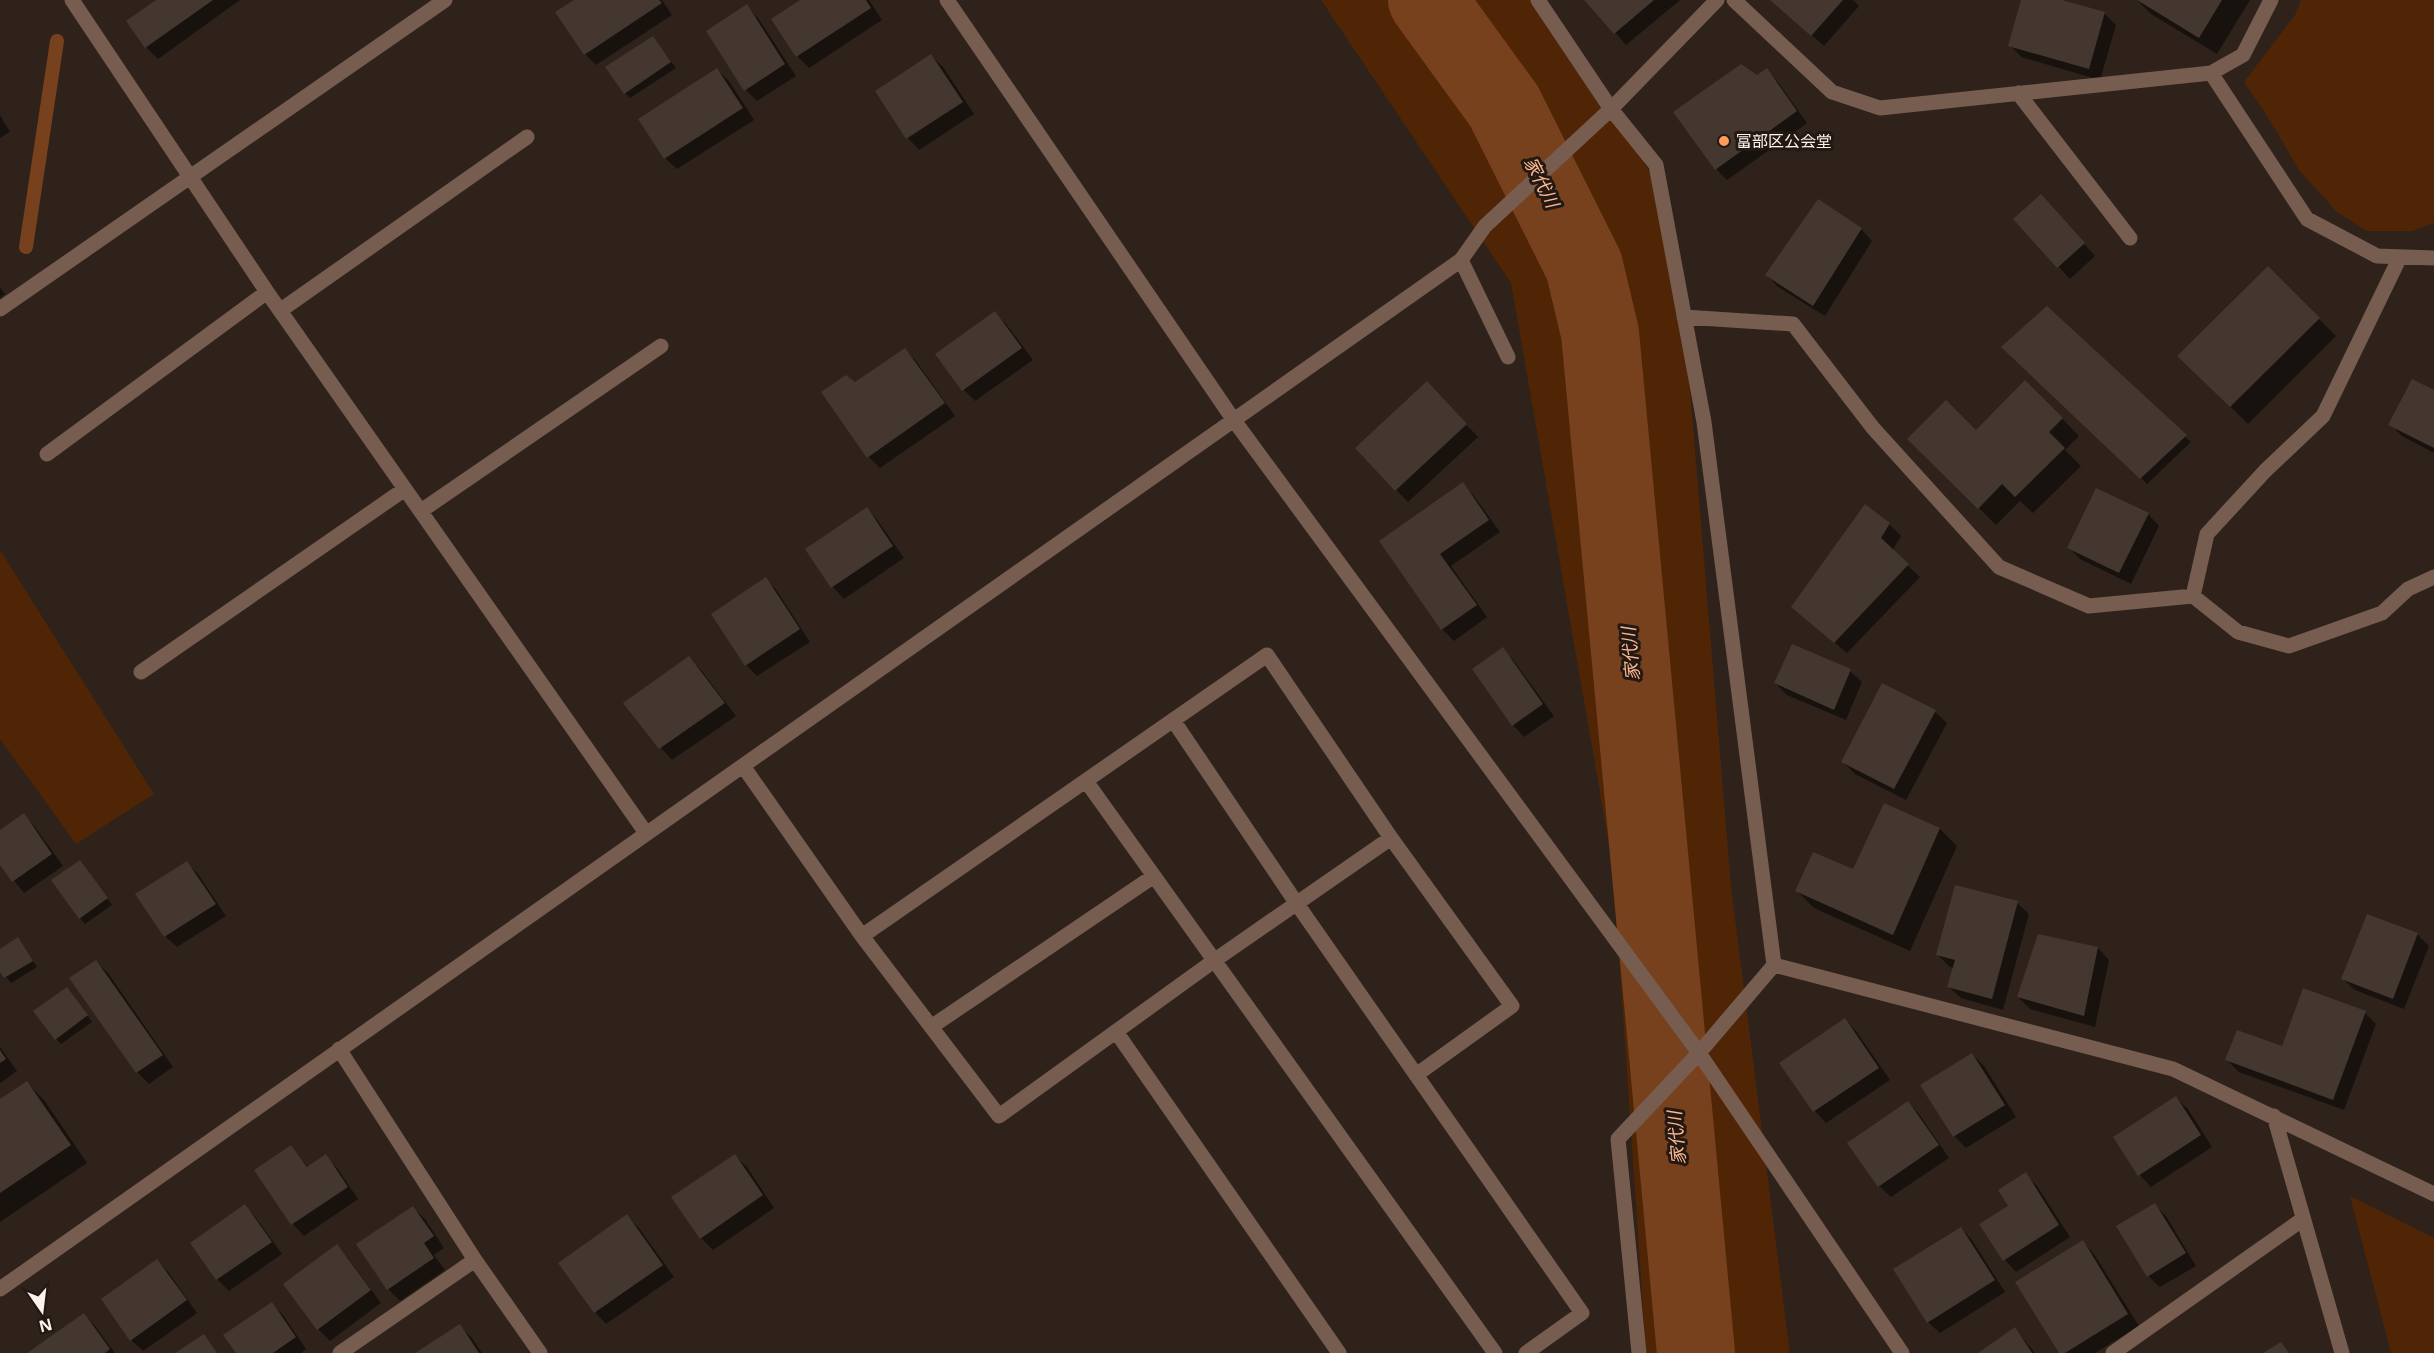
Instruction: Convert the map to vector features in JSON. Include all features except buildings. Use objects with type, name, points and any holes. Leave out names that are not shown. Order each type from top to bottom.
[{"type":"street","points":[[72,0],[267,292],[646,833]]},
{"type":"street","points":[[0,309],[445,0]]},
{"type":"street","points":[[947,0],[1233,419],[1699,1053],[1902,1353]]},
{"type":"street","points":[[1538,0],[1611,109],[1656,165],[1704,422],[1774,965],[1699,1053],[1618,1139],[1639,1353]]},
{"type":"street","points":[[0,1289],[1461,260],[1485,226],[1611,109],[1717,0]]},
{"type":"street","points":[[1734,0],[1832,92],[1880,108],[2211,73],[2243,55],[2271,0]]},
{"type":"street","points":[[2211,73],[2307,219],[2377,256],[2434,258]]},
{"type":"street","points":[[2018,93],[2130,238]]},
{"type":"street","points":[[280,310],[527,137]]},
{"type":"street","points":[[2193,596],[2207,534],[2265,471],[2323,416],[2400,258]]},
{"type":"street","points":[[1461,260],[1508,357]]},
{"type":"street","points":[[47,454],[267,292]]},
{"type":"street","points":[[1684,317],[1793,324],[1873,428],[2000,567],[2089,606],[2193,596],[2238,632],[2289,646],[2382,613],[2408,589],[2434,577]]},
{"type":"street","points":[[421,511],[661,346]]},
{"type":"street","points":[[141,672],[405,489]]},
{"type":"street","points":[[862,936],[1267,655],[1391,838],[1512,1006],[1416,1075]]},
{"type":"street","points":[[1173,720],[1297,904],[1582,1313],[1526,1353]]},
{"type":"street","points":[[742,766],[862,936],[999,1116],[1117,1033],[1215,960],[1391,838]]},
{"type":"street","points":[[1086,781],[1495,1353]]},
{"type":"street","points":[[931,1027],[1154,876]]},
{"type":"street","points":[[1774,965],[2173,1069],[2434,1194]]},
{"type":"street","points":[[1117,1033],[1339,1353]]},
{"type":"street","points":[[339,1049],[475,1260],[540,1353]]},
{"type":"street","points":[[2274,1116],[2342,1353]]},
{"type":"street","points":[[2113,1353],[2303,1219]]},
{"type":"street","points":[[340,1353],[475,1260]]},
{"type":"shaded area","points":[[1321,0],[1536,0],[1597,88],[1661,190],[1684,317],[1731,886],[1790,1353],[1646,1353],[1613,867],[1511,283]]},
{"type":"shaded area","points":[[2301,0],[2434,0],[2434,223],[2413,231],[2367,231],[2337,212],[2299,170],[2244,82],[2295,15]]},
{"type":"shaded area","points":[[0,550],[154,794],[76,844],[0,739]]},
{"type":"shaded area","points":[[2350,1196],[2434,1238],[2434,1353],[2391,1353]]},
{"type":"waterway","name":"家代川","points":[[1427,0],[1504,106],[1584,266],[1600,333],[1696,1353]]},
{"type":"waterway","points":[[26,247],[57,41]]},
{"type":"place","name":"富部区公会堂","points":[[1724,141]]}]
